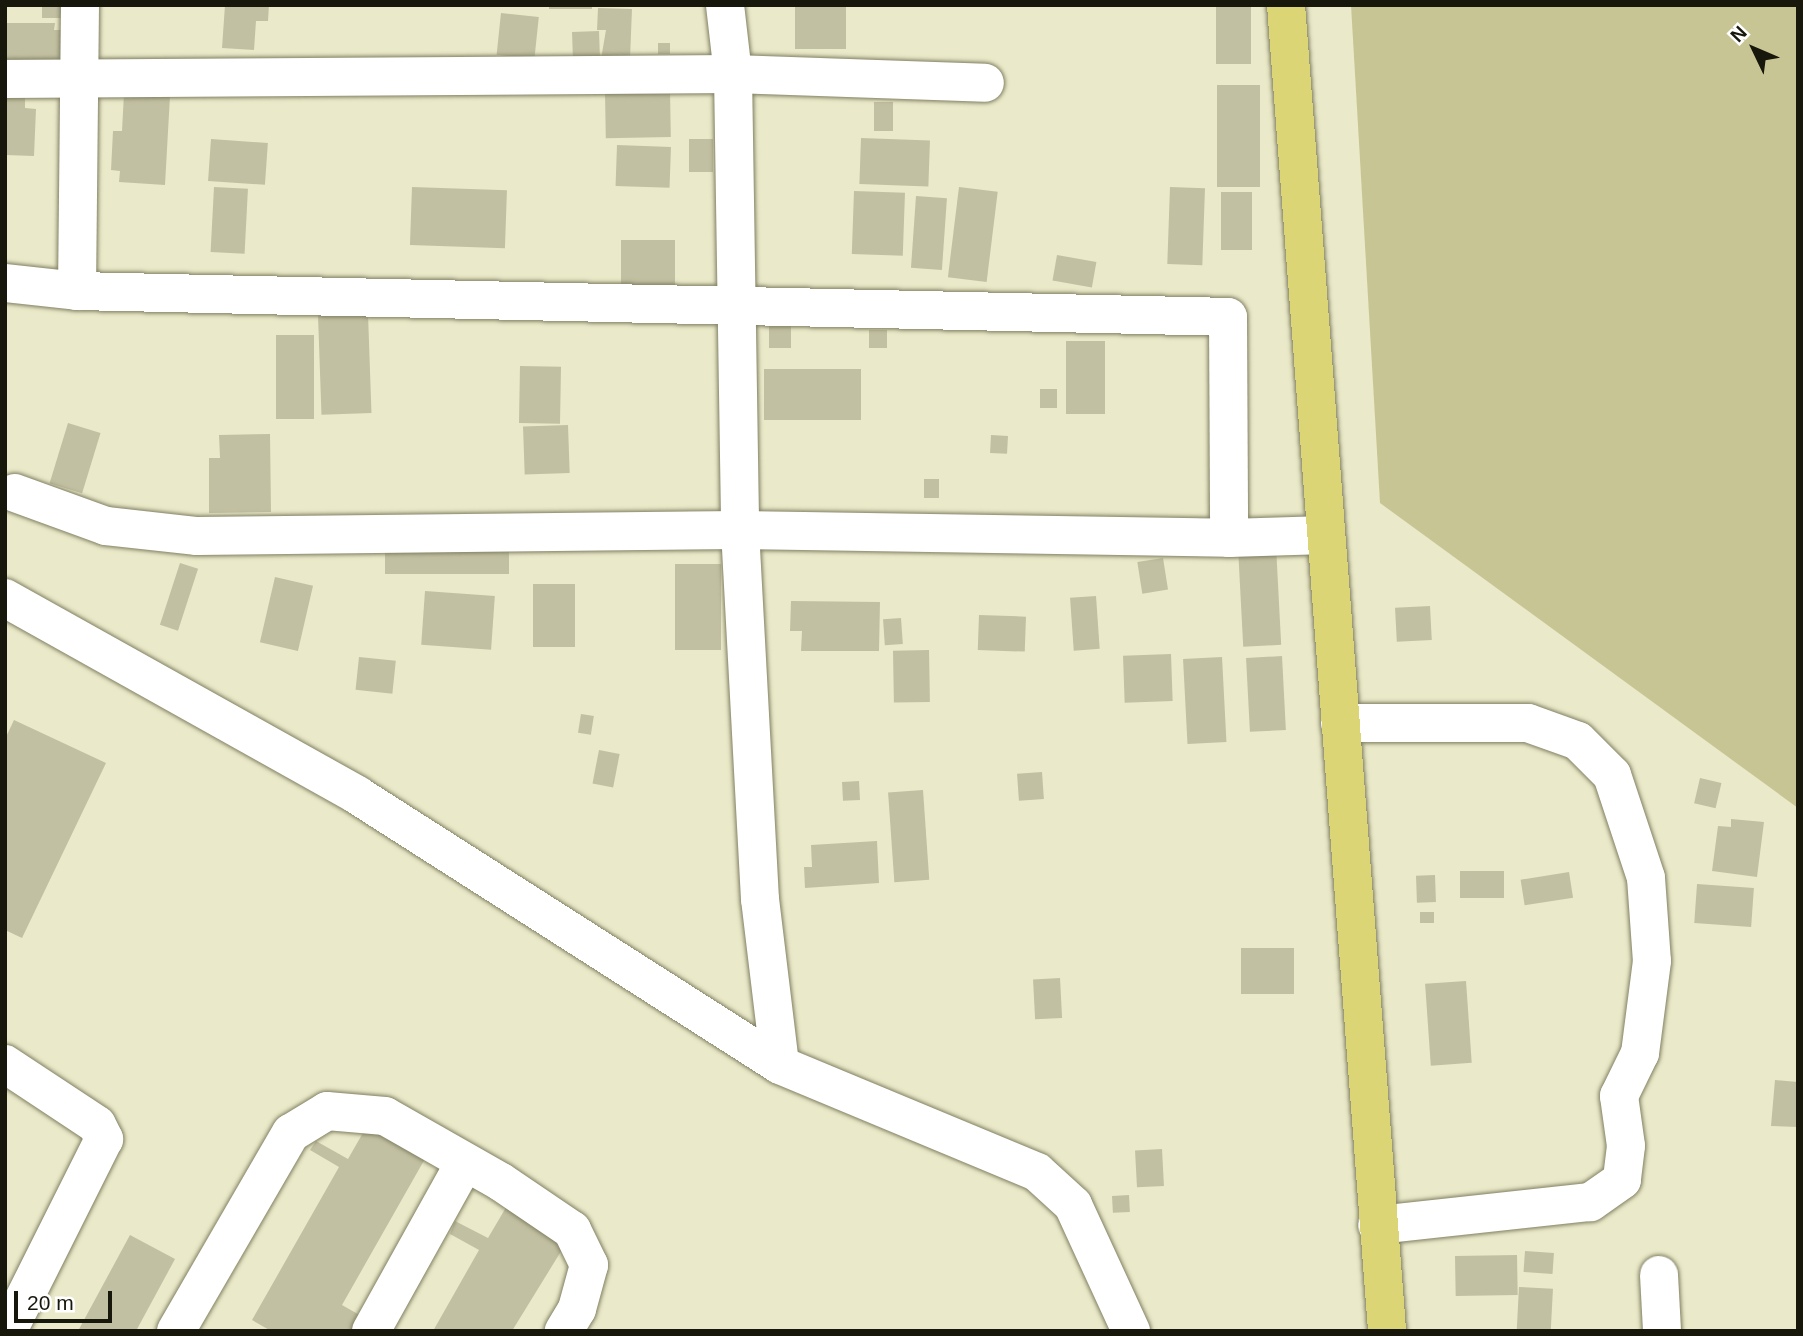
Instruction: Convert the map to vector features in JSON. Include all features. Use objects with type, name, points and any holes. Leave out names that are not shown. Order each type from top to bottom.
[{"type":"highway","points":[[1286,5],[1387,1331]]},
{"type":"street","points":[[77,291],[80,5]]},
{"type":"street","points":[[725,5],[733,74],[739,303],[740,530],[760,899],[780,1065]]},
{"type":"street","points":[[5,79],[80,81],[733,74],[985,83]]},
{"type":"street","points":[[5,283],[77,291],[739,303],[1228,317],[1229,538]]},
{"type":"street","points":[[15,493],[106,526],[197,536],[740,530],[1229,538],[1326,535]]},
{"type":"street","points":[[5,598],[357,795],[780,1065],[1037,1172],[1073,1205],[1130,1331]]},
{"type":"street","points":[[1340,723],[1528,723],[1578,741],[1612,775],[1647,878],[1652,961],[1640,1054],[1619,1096],[1626,1146],[1622,1180],[1590,1202],[1377,1224]]},
{"type":"street","points":[[5,1064],[97,1125],[104,1139],[8,1331]]},
{"type":"street","points":[[176,1331],[291,1133],[327,1111],[385,1116],[465,1162],[572,1230],[589,1265],[577,1309],[564,1331]]},
{"type":"street","points":[[371,1331],[465,1162]]},
{"type":"street","points":[[1659,1275],[1662,1331]]},
{"type":"shaded area","points":[[1351,5],[1798,5],[1798,808],[1380,503]]},
{"type":"building","points":[[42,5],[67,5],[67,18],[42,18]]},
{"type":"building","points":[[225,5],[269,5],[268,21],[256,21],[254,50],[222,48]]},
{"type":"building","points":[[549,5],[592,5],[592,9],[549,9]]},
{"type":"building","points":[[795,5],[846,5],[846,49],[795,49]]},
{"type":"building","points":[[1216,5],[1251,5],[1251,64],[1216,64]]},
{"type":"building","points":[[598,8],[632,9],[630,59],[601,59],[606,30],[597,30]]},
{"type":"building","points":[[501,13],[539,17],[534,59],[497,55]]},
{"type":"building","points":[[5,23],[55,23],[54,30],[68,30],[67,59],[5,59]]},
{"type":"building","points":[[599,31],[600,63],[573,64],[572,32]]},
{"type":"building","points":[[658,43],[670,43],[670,54],[658,54]]},
{"type":"building","points":[[1217,85],[1260,85],[1260,187],[1217,187]]},
{"type":"building","points":[[670,91],[671,137],[606,138],[605,92]]},
{"type":"building","points":[[5,92],[25,93],[25,108],[36,109],[34,156],[5,155]]},
{"type":"building","points":[[124,93],[170,96],[165,185],[119,182],[120,171],[111,170],[113,131],[122,131]]},
{"type":"building","points":[[874,102],[893,102],[893,131],[874,131]]},
{"type":"building","points":[[861,138],[930,140],[928,186],[859,184]]},
{"type":"building","points":[[211,139],[268,143],[265,185],[208,181]]},
{"type":"building","points":[[689,139],[713,139],[713,172],[689,172]]},
{"type":"building","points":[[617,145],[671,147],[670,188],[616,186]]},
{"type":"building","points":[[214,187],[248,189],[245,254],[211,252]]},
{"type":"building","points":[[412,187],[507,190],[505,248],[410,245]]},
{"type":"building","points":[[959,187],[998,192],[987,282],[948,277]]},
{"type":"building","points":[[1170,187],[1205,188],[1202,265],[1167,264]]},
{"type":"building","points":[[854,191],[905,193],[903,256],[852,254]]},
{"type":"building","points":[[1221,192],[1252,192],[1252,250],[1221,250]]},
{"type":"building","points":[[916,196],[947,198],[942,270],[911,268]]},
{"type":"building","points":[[621,240],[675,240],[675,292],[621,292]]},
{"type":"building","points":[[1057,255],[1096,262],[1092,288],[1052,281]]},
{"type":"building","points":[[368,314],[371,413],[321,415],[318,316]]},
{"type":"building","points":[[769,326],[791,326],[791,348],[769,348]]},
{"type":"building","points":[[869,330],[887,330],[887,348],[869,348]]},
{"type":"building","points":[[276,335],[314,335],[314,419],[276,419]]},
{"type":"building","points":[[1066,341],[1105,341],[1105,414],[1066,414]]},
{"type":"building","points":[[520,366],[561,367],[560,424],[519,423]]},
{"type":"building","points":[[764,369],[861,369],[861,420],[764,420]]},
{"type":"building","points":[[1040,389],[1057,389],[1057,408],[1040,408]]},
{"type":"building","points":[[68,423],[101,433],[82,493],[50,483]]},
{"type":"building","points":[[568,425],[570,473],[525,475],[523,427]]},
{"type":"building","points":[[270,434],[271,512],[209,513],[209,458],[220,458],[219,435]]},
{"type":"building","points":[[991,435],[1008,436],[1007,454],[990,453]]},
{"type":"building","points":[[924,479],[939,479],[939,498],[924,498]]},
{"type":"building","points":[[385,546],[509,546],[509,574],[385,574]]},
{"type":"building","points":[[1276,546],[1281,645],[1243,647],[1238,548]]},
{"type":"building","points":[[1163,558],[1168,590],[1142,594],[1137,562]]},
{"type":"building","points":[[180,563],[198,569],[178,631],[160,625]]},
{"type":"building","points":[[675,564],[721,564],[721,650],[675,650]]},
{"type":"building","points":[[275,577],[313,586],[298,651],[260,642]]},
{"type":"building","points":[[533,584],[575,584],[575,647],[533,647]]},
{"type":"building","points":[[425,591],[495,596],[491,650],[421,645]]},
{"type":"building","points":[[1096,596],[1100,649],[1074,651],[1070,598]]},
{"type":"building","points":[[791,601],[880,602],[879,651],[801,651],[802,631],[790,631]]},
{"type":"building","points":[[1430,606],[1432,640],[1397,642],[1395,608]]},
{"type":"building","points":[[979,615],[1026,617],[1025,652],[978,650]]},
{"type":"building","points":[[901,618],[903,644],[885,645],[883,619]]},
{"type":"building","points":[[929,650],[930,702],[894,703],[893,651]]},
{"type":"building","points":[[1171,654],[1173,701],[1125,703],[1123,656]]},
{"type":"building","points":[[1282,656],[1286,730],[1250,732],[1246,658]]},
{"type":"building","points":[[359,657],[396,661],[392,694],[356,690]]},
{"type":"building","points":[[1222,657],[1226,742],[1188,744],[1183,659]]},
{"type":"building","points":[[581,714],[594,716],[591,735],[578,733]]},
{"type":"building","points":[[14,720],[106,763],[22,938],[5,930],[5,739]]},
{"type":"building","points":[[599,750],[620,754],[613,787],[593,783]]},
{"type":"building","points":[[1042,772],[1044,799],[1019,801],[1017,774]]},
{"type":"building","points":[[1700,778],[1721,783],[1716,808],[1694,803]]},
{"type":"building","points":[[859,781],[860,800],[843,801],[842,782]]},
{"type":"building","points":[[923,790],[929,880],[894,882],[888,792]]},
{"type":"building","points":[[1731,819],[1764,822],[1757,877],[1712,871],[1718,826],[1731,827]]},
{"type":"building","points":[[877,841],[879,883],[805,888],[804,867],[812,867],[811,845]]},
{"type":"building","points":[[1460,871],[1504,871],[1504,898],[1460,898]]},
{"type":"building","points":[[1569,872],[1573,898],[1525,905],[1521,880]]},
{"type":"building","points":[[1435,875],[1436,902],[1417,903],[1416,876]]},
{"type":"building","points":[[1697,884],[1754,888],[1751,927],[1694,923]]},
{"type":"building","points":[[1420,912],[1434,912],[1434,923],[1420,923]]},
{"type":"building","points":[[1241,948],[1294,948],[1294,994],[1241,994]]},
{"type":"building","points":[[1060,978],[1062,1018],[1035,1019],[1033,979]]},
{"type":"building","points":[[1466,981],[1472,1063],[1431,1066],[1425,984]]},
{"type":"building","points":[[1775,1080],[1798,1082],[1798,1127],[1771,1126]]},
{"type":"building","points":[[368,1124],[426,1157],[342,1305],[370,1321],[364,1331],[271,1331],[252,1320],[339,1167],[310,1150],[316,1141],[348,1159]]},
{"type":"building","points":[[1162,1149],[1164,1186],[1137,1187],[1135,1150]]},
{"type":"building","points":[[1129,1195],[1130,1212],[1113,1213],[1112,1196]]},
{"type":"building","points":[[508,1204],[568,1240],[512,1331],[433,1331],[479,1250],[450,1234],[455,1221],[488,1238]]},
{"type":"building","points":[[130,1235],[175,1259],[136,1331],[78,1331]]},
{"type":"building","points":[[1525,1251],[1554,1253],[1552,1274],[1524,1272]]},
{"type":"building","points":[[1517,1255],[1518,1295],[1456,1296],[1455,1256]]},
{"type":"building","points":[[1519,1287],[1553,1289],[1551,1331],[1517,1331]]}]
